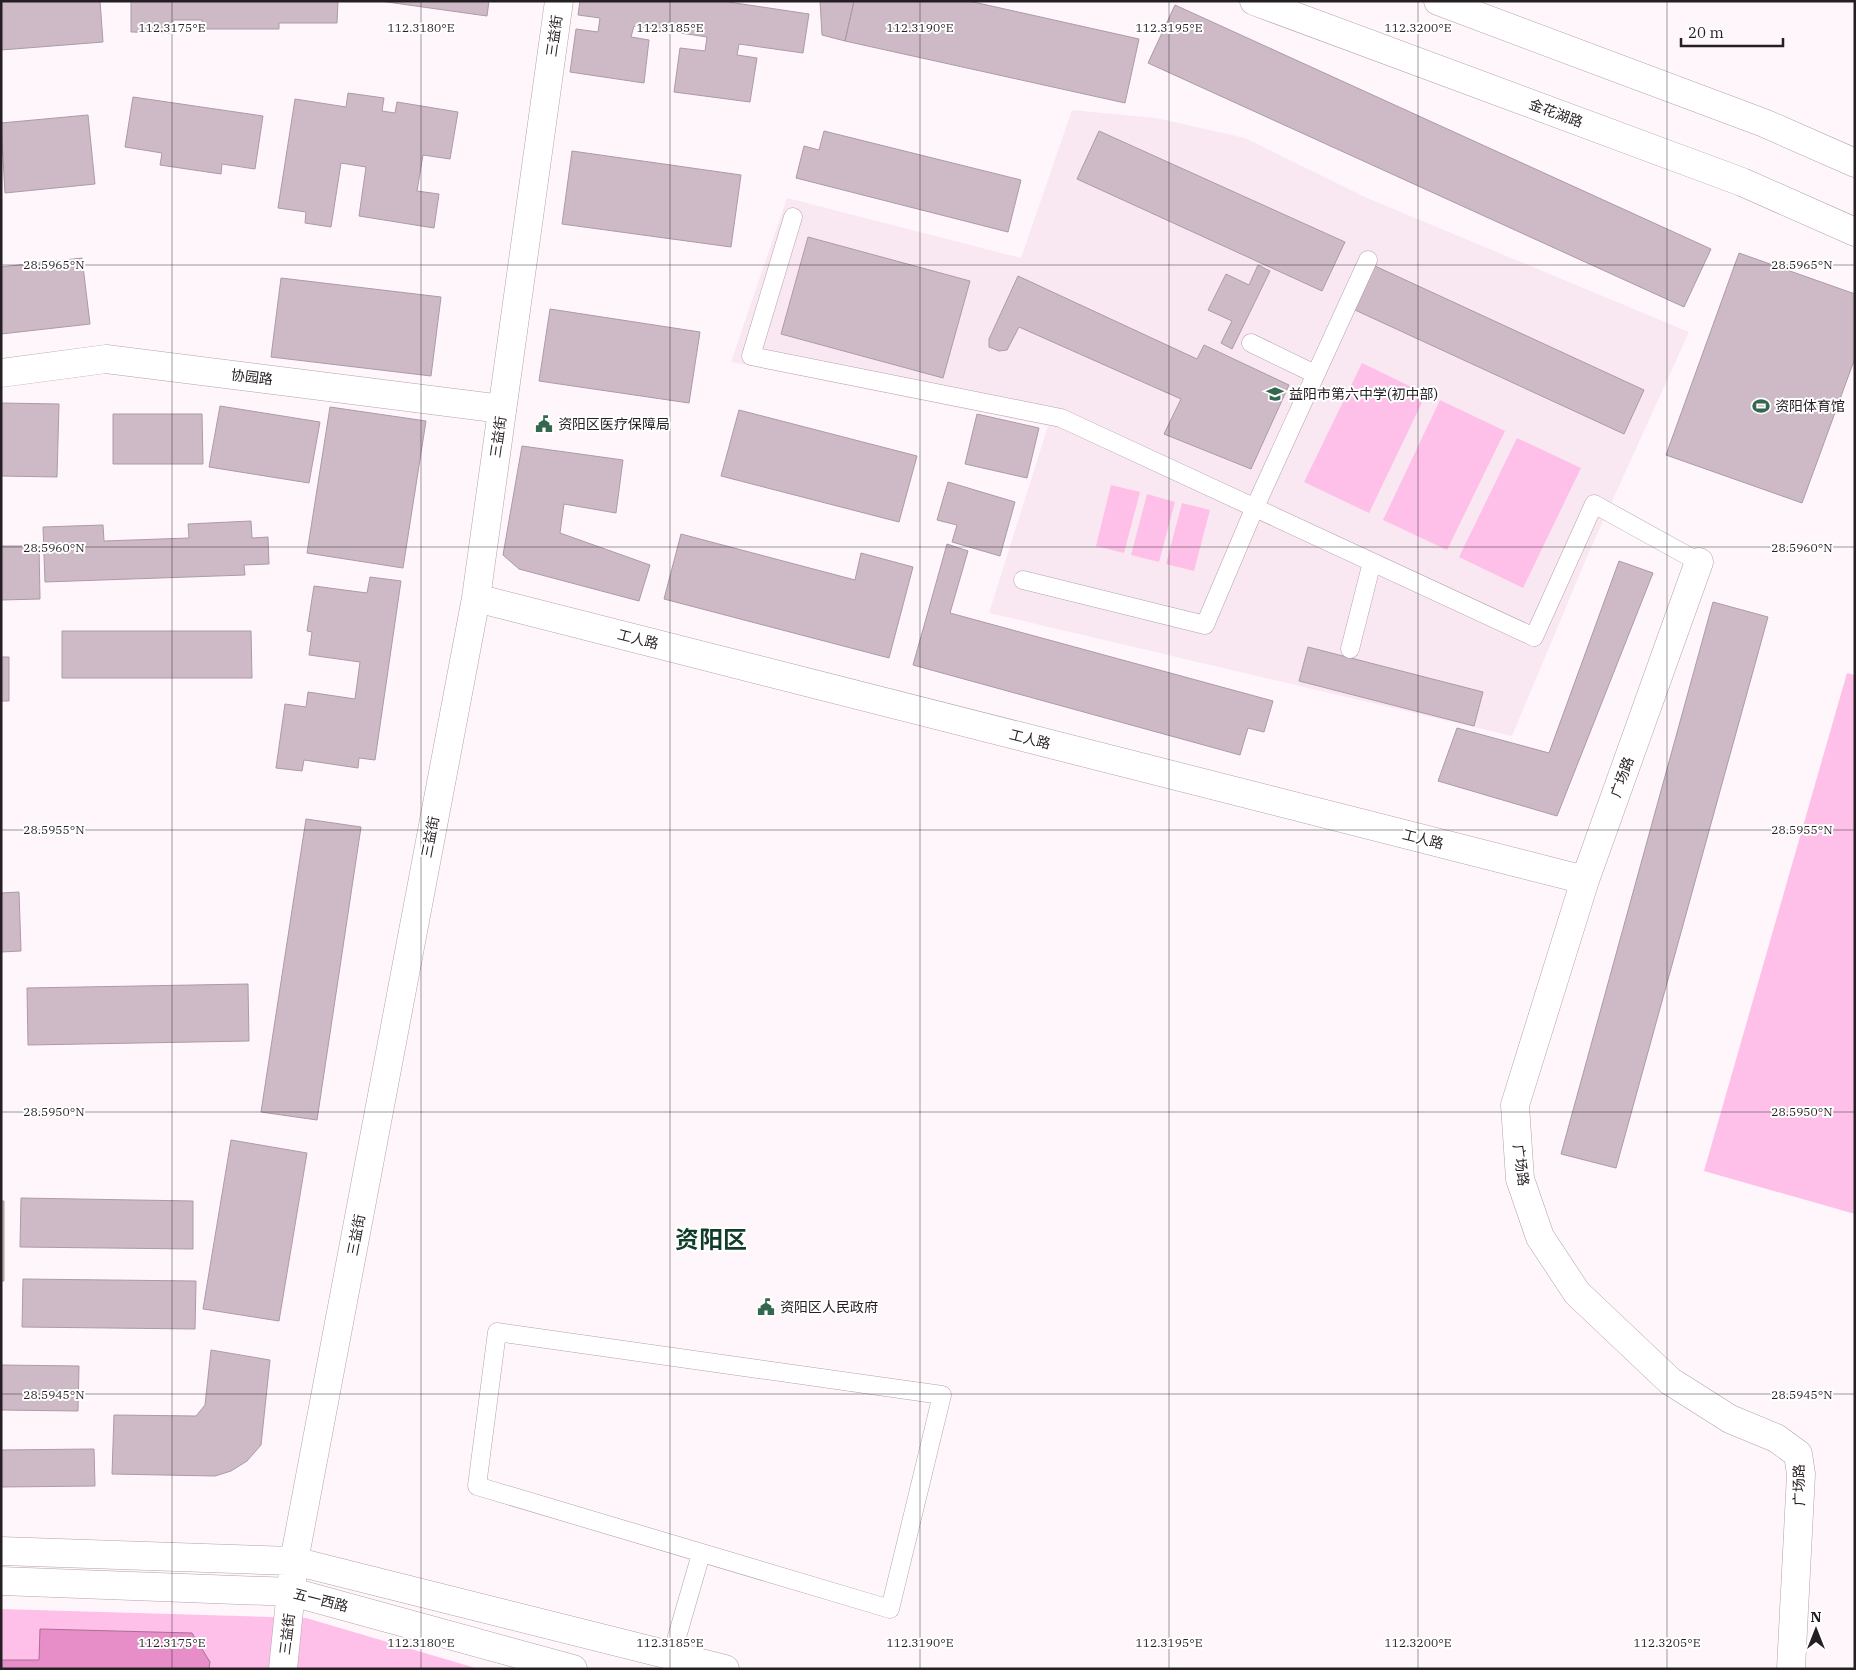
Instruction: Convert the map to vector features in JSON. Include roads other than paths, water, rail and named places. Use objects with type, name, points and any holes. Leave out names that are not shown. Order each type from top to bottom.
[{"type":"street","name":"三益街","points":[[283,1669],[294,1562],[476,598],[558,1]]},
{"type":"street","name":"金花湖路","points":[[1254,1],[1742,182],[1855,232]]},
{"type":"street","points":[[1438,1],[1764,123],[1855,163]]},
{"type":"street","name":"协园路","points":[[1,373],[106,359],[502,410]]},
{"type":"street","name":"广场路","points":[[1699,562],[1586,880],[1515,1105],[1520,1179],[1540,1237],[1578,1293],[1670,1381],[1730,1419],[1776,1438],[1798,1454],[1801,1474],[1792,1669]]},
{"type":"street","name":"工人路","points":[[476,598],[1586,880]]},
{"type":"street","points":[[1,1551],[294,1562],[672,1654],[725,1669]]},
{"type":"street","name":"五一西路","points":[[1,1581],[292,1592],[573,1669]]},
{"type":"lane","points":[[794,217],[751,356],[1061,418],[1534,637],[1594,504],[1699,562]]},
{"type":"lane","points":[[1023,580],[1205,625],[1254,507],[1368,260]]},
{"type":"lane","points":[[1250,343],[1315,374]]},
{"type":"lane","points":[[1350,650],[1372,562]]},
{"type":"lane","points":[[497,1332],[942,1396],[890,1610],[701,1554],[476,1486],[497,1332]]},
{"type":"lane","points":[[672,1654],[701,1554]]},
{"type":"place","name":"益阳市第六中学(初中部)","points":[[1275,394]]},
{"type":"place","name":"资阳体育馆","points":[[1761,406]]},
{"type":"place","name":"资阳区医疗保障局","points":[[544,424]]},
{"type":"place","name":"资阳区人民政府","points":[[766,1307]]},
{"type":"district","name":"资阳区","points":[[711,1240]]}]
